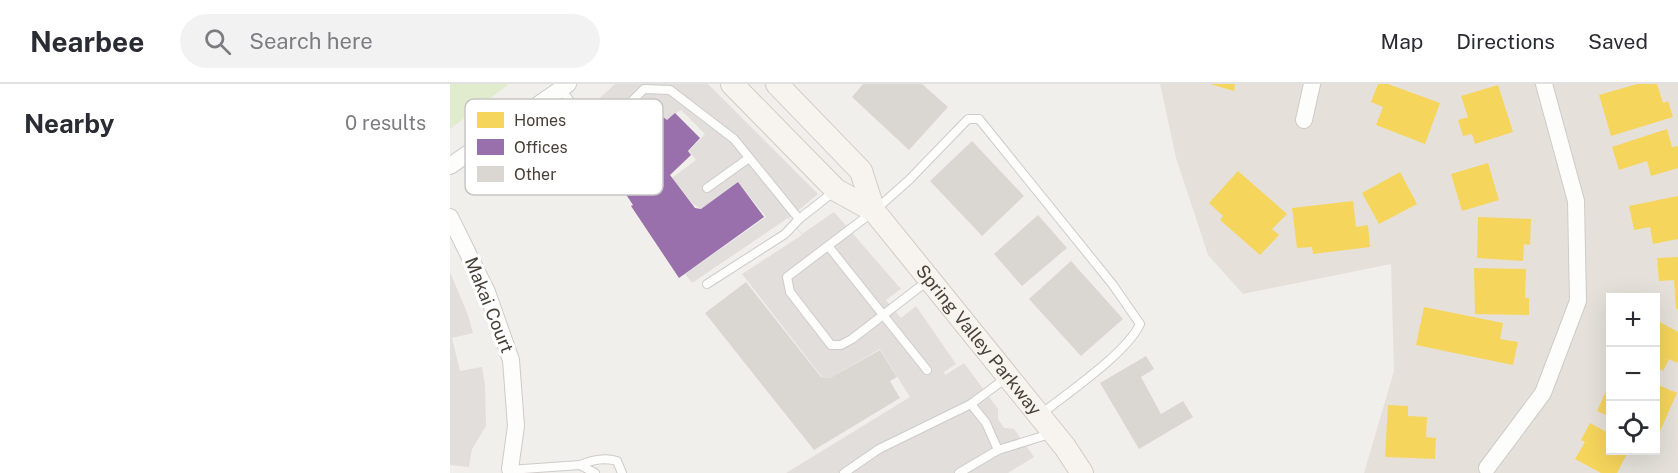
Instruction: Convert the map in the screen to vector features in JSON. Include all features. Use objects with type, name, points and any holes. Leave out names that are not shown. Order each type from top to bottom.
[{"type":"street","name":"Spring Valley Parkway","points":[[732,84],[836,190],[874,211]]},
{"type":"street","name":"Spring Valley Parkway","points":[[777,84],[861,171],[874,211],[1053,433],[1082,473]]},
{"type":"street","points":[[1304,120],[1312,84]]},
{"type":"street","points":[[1487,468],[1543,393],[1578,301],[1576,201],[1544,84]]},
{"type":"street","points":[[548,99],[565,87]]},
{"type":"street","points":[[450,166],[465,156]]},
{"type":"street","name":"Makai Court","points":[[450,217],[487,292],[511,360],[516,426],[507,472]]},
{"type":"lane","points":[[634,99],[644,89],[670,90],[734,139],[800,219]]},
{"type":"lane","points":[[930,279],[852,339],[841,345],[831,345],[790,292],[787,277],[830,247],[874,211],[909,180],[968,119],[979,120],[1113,285],[1140,324],[1135,334],[1120,350],[1039,416]]},
{"type":"lane","points":[[707,188],[749,158]]},
{"type":"lane","points":[[707,284],[785,234],[836,190]]},
{"type":"lane","points":[[830,247],[927,370]]},
{"type":"lane","points":[[844,473],[879,449],[971,404],[1008,377]]},
{"type":"lane","points":[[971,404],[986,423],[998,450]]},
{"type":"lane","points":[[959,473],[998,450],[1053,433]]},
{"type":"lane","points":[[507,472],[580,465],[591,460],[613,459],[617,461],[622,473]]},
{"type":"lane","points":[[580,465],[596,473]]},
{"type":"shaded area","points":[[615,84],[708,84],[818,194],[789,218],[802,234],[834,212],[901,289],[886,300],[901,318],[916,306],[956,364],[944,372],[945,375],[964,363],[998,409],[998,419],[1004,428],[1014,429],[1034,457],[1008,473],[786,473],[910,397],[880,349],[830,378],[822,377],[742,274],[802,235],[788,218],[692,283],[685,274],[766,217],[738,182],[701,209],[693,204],[672,178],[696,160],[689,151],[705,134],[681,110],[667,120],[663,118],[663,99],[599,99]]},
{"type":"shaded area","points":[[1160,84],[1678,84],[1678,473],[1364,473],[1394,371],[1391,264],[1243,294],[1208,255],[1176,158]]},
{"type":"shaded area","points":[[450,272],[473,333],[452,338],[460,371],[482,367],[485,385],[486,426],[472,449],[469,467],[450,465]]},
{"type":"green space","points":[[450,84],[509,84],[489,99],[465,99],[465,118],[450,129]]},
{"type":"building: Homes","points":[[1210,84],[1235,84],[1234,91]]},
{"type":"building: Homes","points":[[1378,84],[1388,84],[1440,103],[1425,144],[1376,125],[1383,107],[1371,102]]},
{"type":"building: Homes","points":[[1637,84],[1657,84],[1663,103],[1668,101],[1673,117],[1611,136],[1599,95]]},
{"type":"building: Homes","points":[[1498,85],[1513,132],[1475,144],[1472,134],[1463,136],[1458,120],[1468,117],[1461,96]]},
{"type":"building: Homes","points":[[1667,129],[1672,147],[1677,146],[1678,148],[1678,168],[1651,176],[1647,161],[1619,170],[1612,147]]},
{"type":"building: Homes","points":[[1488,163],[1499,200],[1462,211],[1451,174]]},
{"type":"building: Homes","points":[[1238,171],[1287,214],[1272,229],[1279,235],[1260,255],[1220,220],[1223,216],[1209,203]]},
{"type":"building: Homes","points":[[1400,172],[1417,204],[1379,224],[1362,193]]},
{"type":"building: Homes","points":[[1678,196],[1678,239],[1653,244],[1650,227],[1634,230],[1629,206]]},
{"type":"building: Homes","points":[[1353,201],[1356,227],[1368,225],[1370,247],[1313,254],[1312,247],[1297,248],[1292,208]]},
{"type":"building: Homes","points":[[1478,217],[1531,219],[1530,245],[1524,244],[1523,261],[1477,258]]},
{"type":"building: Homes","points":[[1678,257],[1678,309],[1676,309],[1674,280],[1659,281],[1657,258]]},
{"type":"building: Homes","points":[[1474,268],[1526,269],[1525,298],[1529,298],[1529,315],[1475,314]]},
{"type":"building: Homes","points":[[1424,307],[1503,323],[1500,339],[1518,342],[1513,365],[1416,345]]},
{"type":"building: Homes","points":[[1660,322],[1678,332],[1678,361],[1677,363],[1669,359],[1663,371],[1660,369]]},
{"type":"building: Homes","points":[[1660,386],[1677,393],[1660,431]]},
{"type":"building: Homes","points":[[1606,391],[1606,415],[1597,411]]},
{"type":"building: Homes","points":[[1388,405],[1408,406],[1408,416],[1427,417],[1426,437],[1436,438],[1435,459],[1385,457]]},
{"type":"building: Homes","points":[[1590,423],[1606,432],[1606,455],[1626,455],[1617,473],[1601,473],[1575,459],[1585,442],[1581,440]]},
{"type":"building: Offices","points":[[675,113],[700,138],[688,151],[691,155],[670,175],[695,208],[701,209],[738,182],[764,217],[679,278],[631,206],[633,205],[626,195],[663,195],[663,117],[667,120]]},
{"type":"building: Other","points":[[863,84],[922,84],[948,107],[909,150],[852,97]]},
{"type":"building: Other","points":[[972,141],[1024,196],[982,236],[930,181]]},
{"type":"building: Other","points":[[1038,215],[1067,248],[1022,286],[994,254]]},
{"type":"building: Other","points":[[1071,261],[1123,319],[1081,356],[1029,299]]},
{"type":"building: Other","points":[[746,282],[821,377],[830,378],[880,350],[897,377],[890,381],[900,398],[814,450],[705,313]]},
{"type":"building: Other","points":[[1146,356],[1154,369],[1141,377],[1161,414],[1183,401],[1193,417],[1139,449],[1100,383]]}]
